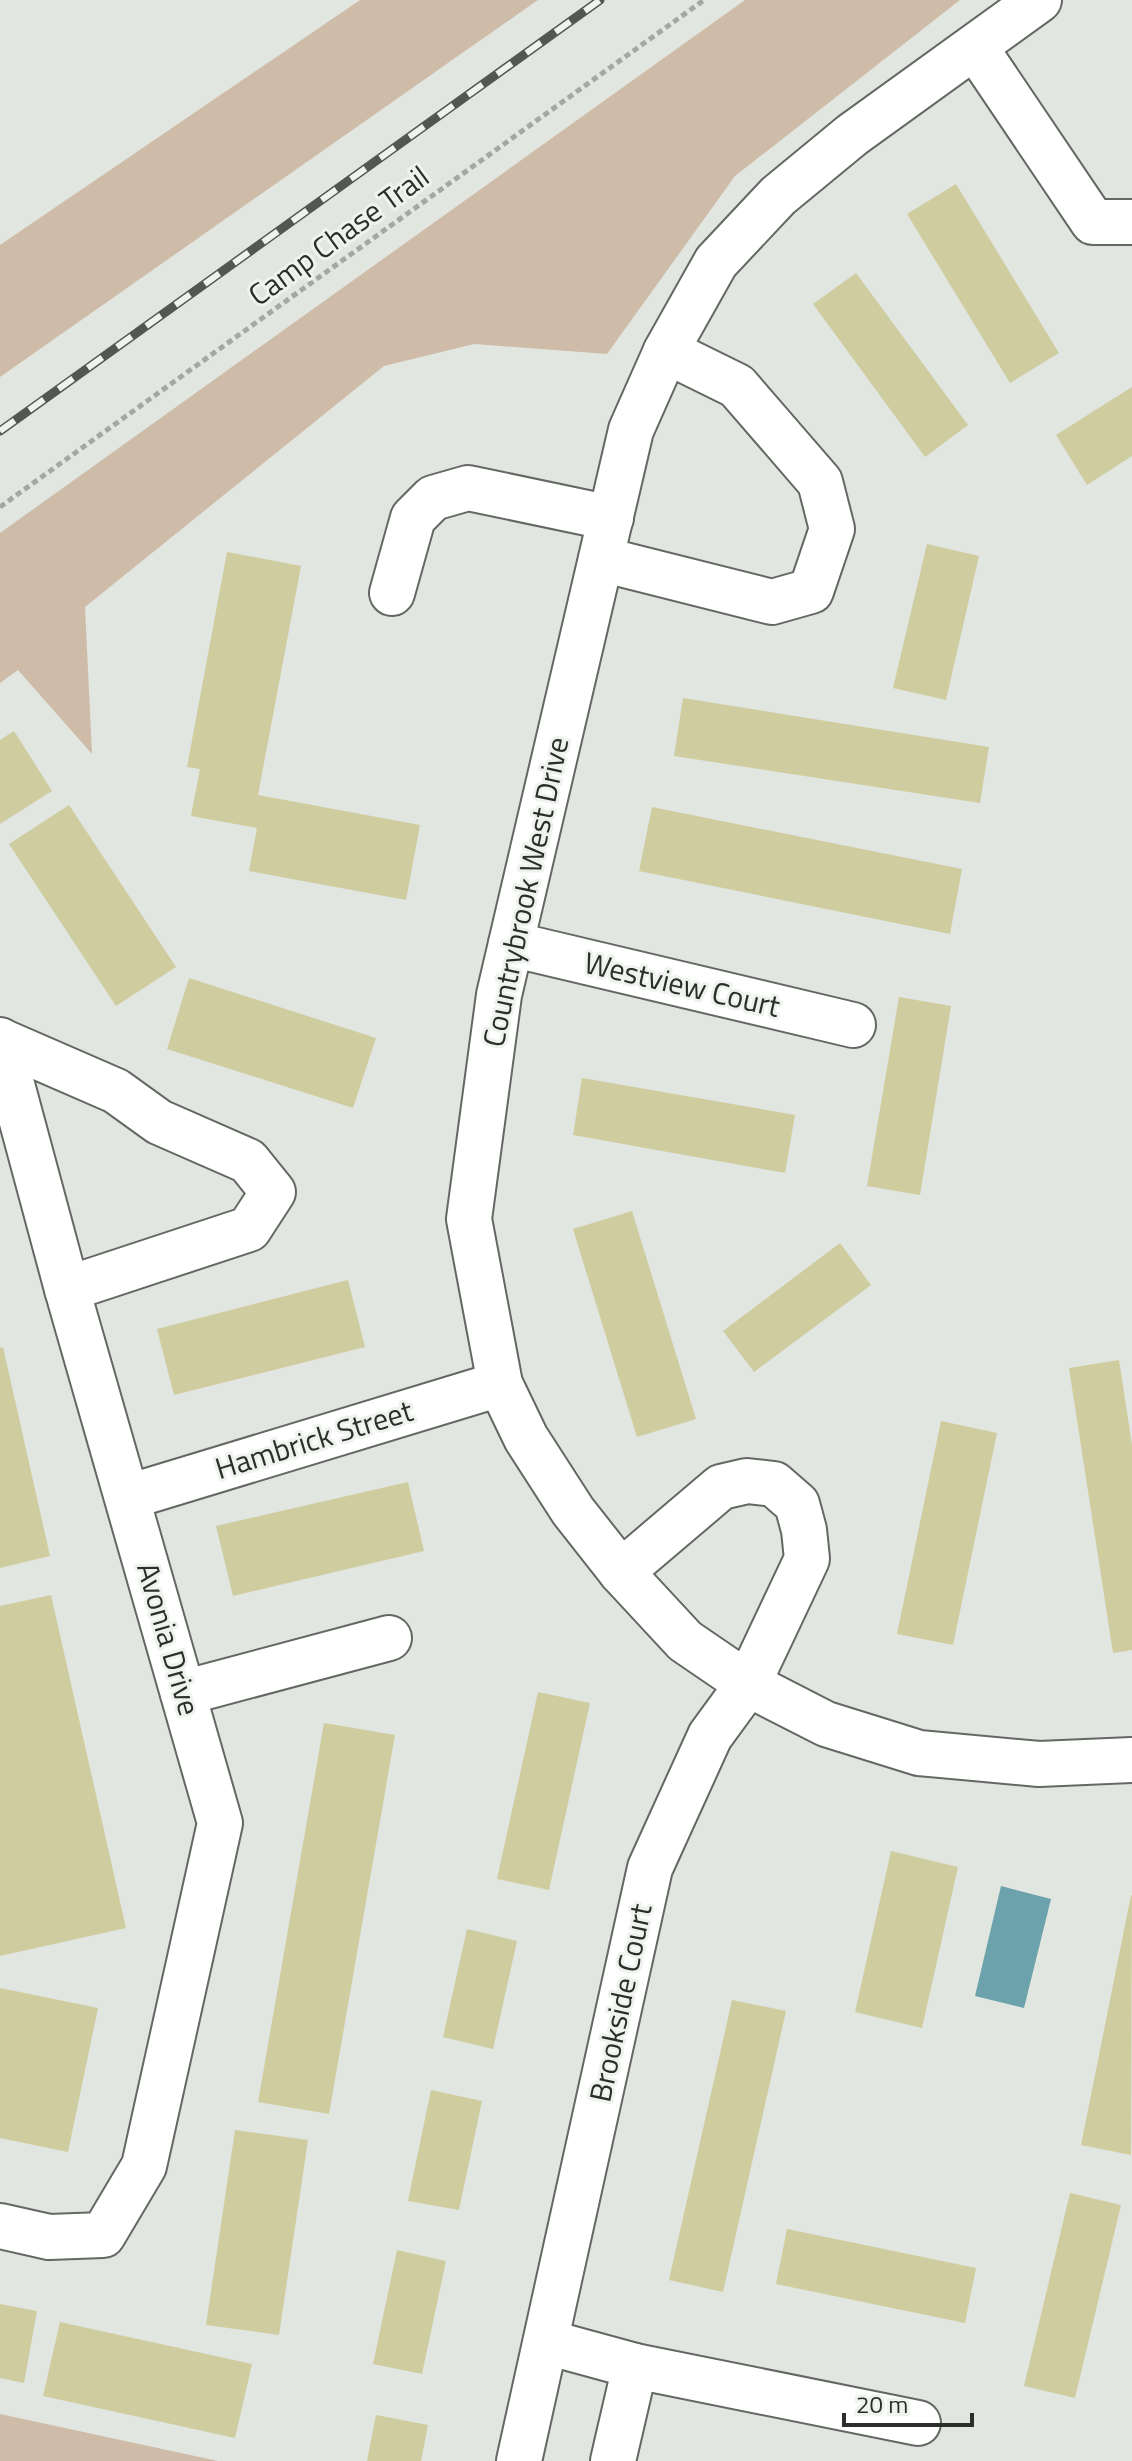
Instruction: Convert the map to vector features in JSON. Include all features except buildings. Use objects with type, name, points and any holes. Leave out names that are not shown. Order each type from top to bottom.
[{"type":"street","name":"Countrybrook West Drive","points":[[1039,0],[852,135],[778,196],[716,262],[666,351],[631,430],[499,995],[469,1219],[500,1384],[526,1438],[573,1511],[621,1572],[685,1641],[748,1684],[826,1724],[919,1753],[1039,1764],[1132,1760]]},
{"type":"street","points":[[975,47],[1093,222],[1132,222]]},
{"type":"street","points":[[601,559],[772,602],[811,591],[832,529],[820,482],[737,386],[666,351]]},
{"type":"street","points":[[392,593],[413,518],[433,498],[468,488],[611,518]]},
{"type":"street","name":"Westview Court","points":[[511,944],[853,1025]]},
{"type":"street","points":[[0,1040],[116,1091],[159,1122],[248,1161],[273,1192],[249,1229],[67,1289]]},
{"type":"street","name":"Avonia Drive","points":[[0,1040],[67,1289],[220,1823],[144,2166],[103,2235],[49,2237],[0,2226]]},
{"type":"street","name":"Hambrick Street","points":[[128,1497],[500,1384]]},
{"type":"street","name":"Brookside Court","points":[[519,2461],[650,1868],[710,1736],[748,1684],[807,1559],[797,1504],[774,1484],[747,1481],[721,1487],[621,1572]]},
{"type":"street","points":[[183,1693],[389,1638]]},
{"type":"street","points":[[547,2342],[635,2366],[918,2423]]},
{"type":"street","points":[[613,2461],[635,2366]]},
{"type":"path","name":"Camp Chase Trail","points":[[0,507],[704,0]]},
{"type":"shaded area","points":[[360,0],[538,0],[0,377],[0,245]]},
{"type":"shaded area","points":[[745,0],[960,0],[735,176],[607,354],[474,344],[384,366],[85,607],[92,754],[18,670],[0,683],[0,533]]},
{"type":"shaded area","points":[[0,2414],[218,2461],[0,2461]]},
{"type":"water","points":[[1001,1886],[1051,1899],[1024,2008],[975,1996]]},
{"type":"railway","points":[[0,431],[600,0]]}]
